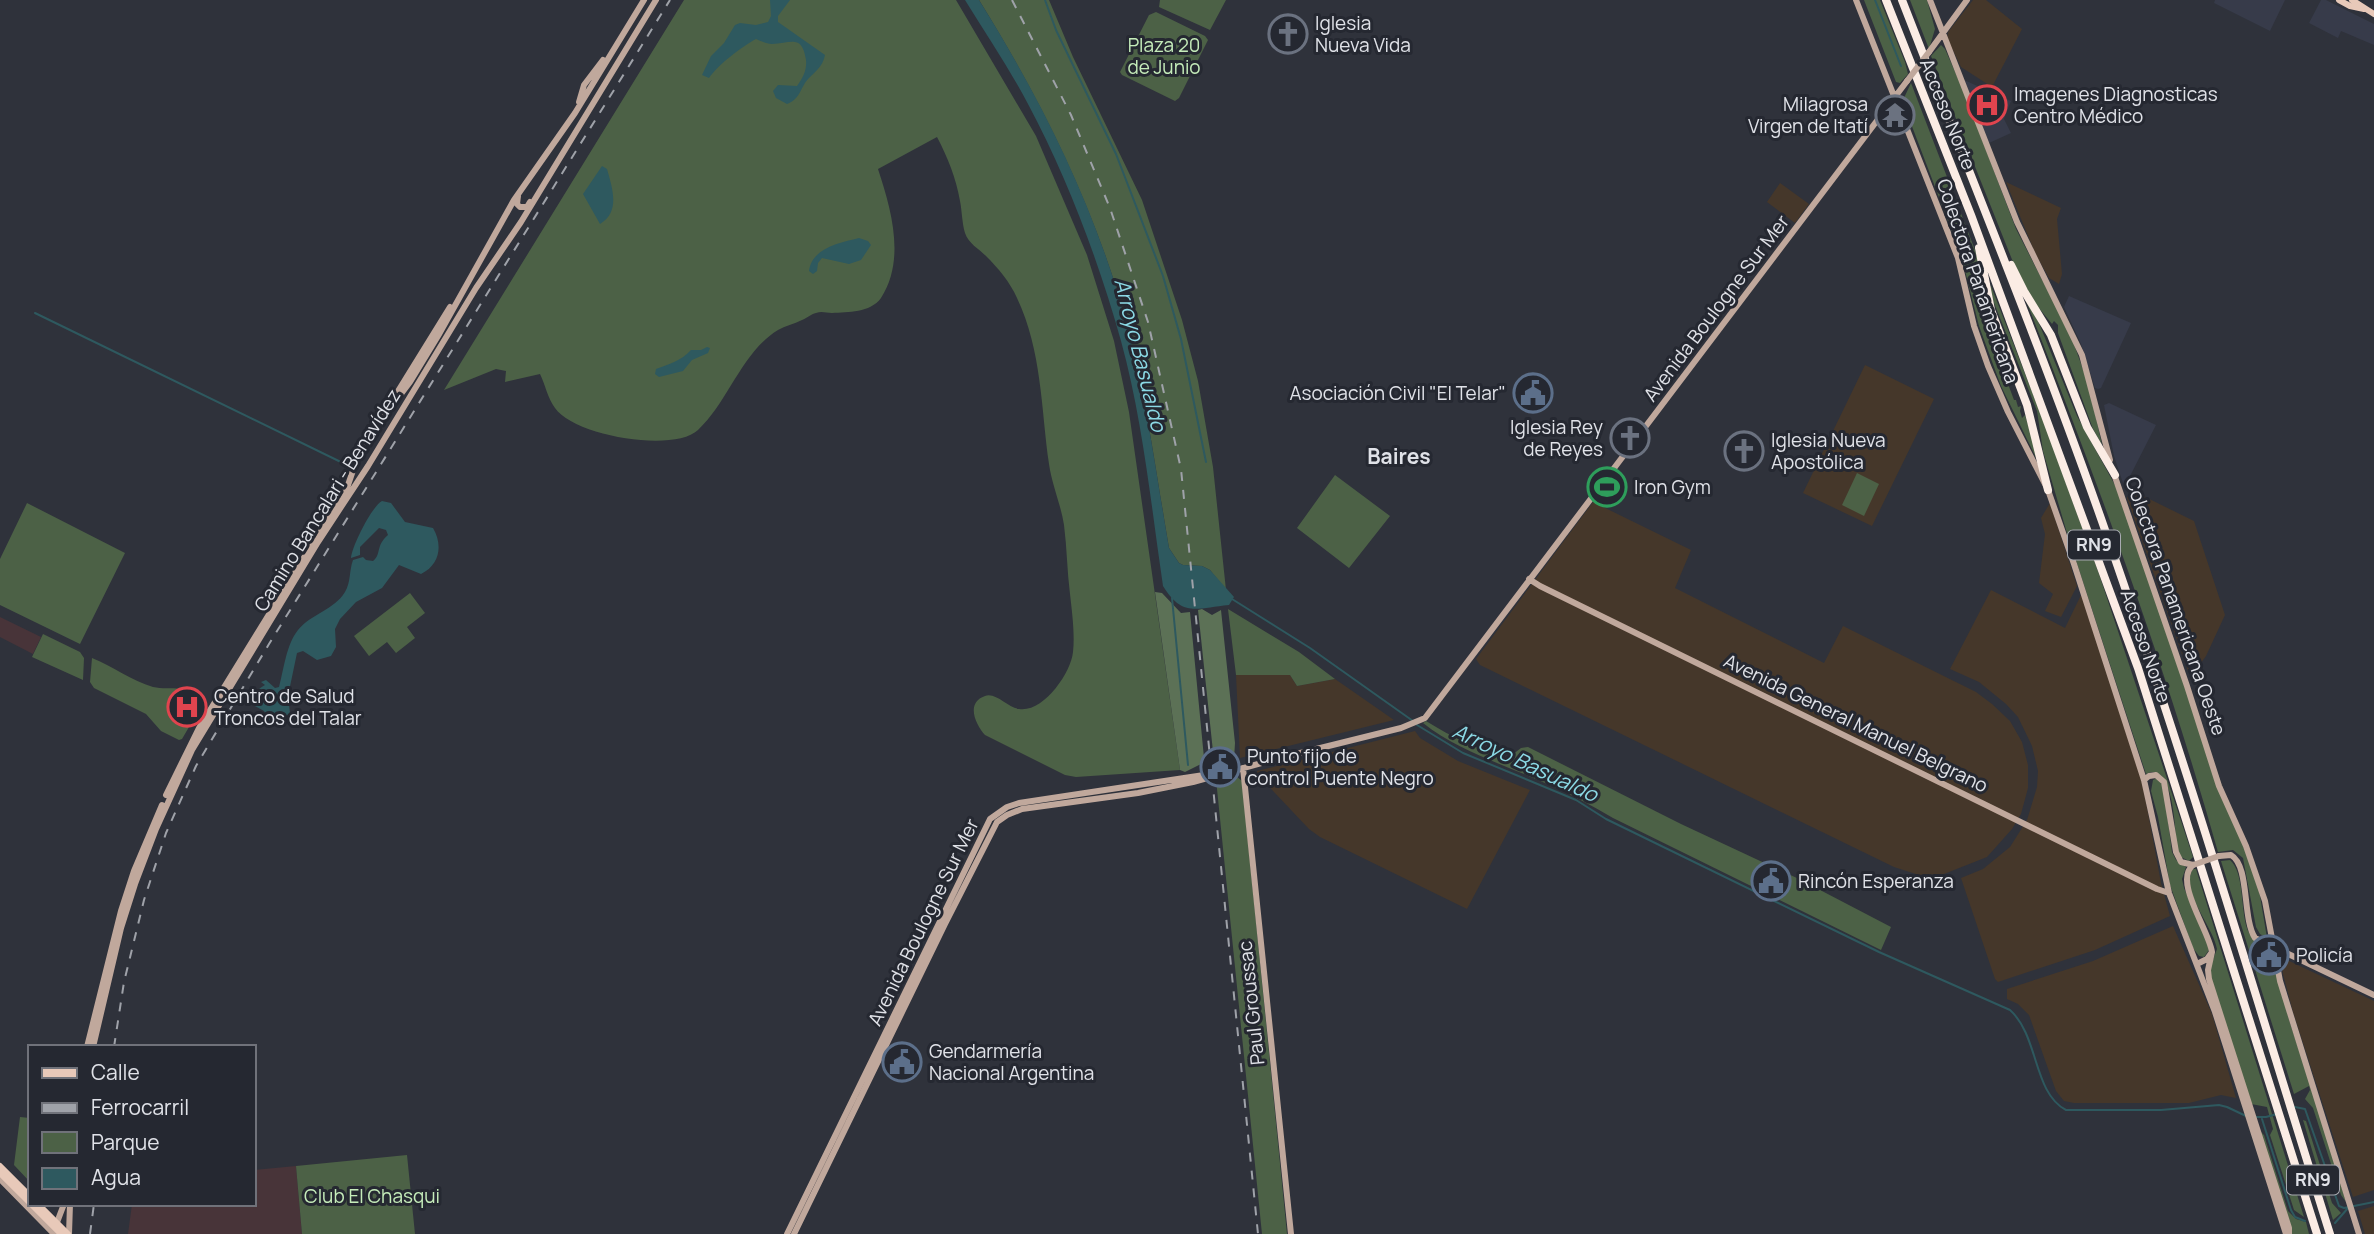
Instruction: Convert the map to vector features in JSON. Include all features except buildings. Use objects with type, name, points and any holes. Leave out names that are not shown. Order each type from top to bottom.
[{"type":"highway","name":"Acceso Norte","points":[[1886,0],[1971,215],[2138,668],[2317,1234]]},
{"type":"highway","name":"Acceso Norte","points":[[1902,0],[2060,407],[2148,656],[2330,1234]]},
{"type":"highway","points":[[1983,209],[2024,292],[2051,335],[2082,414],[2115,475]]},
{"type":"highway","points":[[1971,215],[1991,310],[2027,405],[2048,490]]},
{"type":"main road","points":[[502,224],[519,194],[572,117],[584,85],[619,39],[643,0]]},
{"type":"main road","name":"Camino Bancalari - Benavídez","points":[[93,1045],[128,906],[156,829],[178,779],[215,711],[656,0]]},
{"type":"main road","name":"Colectora Panamericana","points":[[1856,0],[1958,258],[1974,326],[1988,366],[2048,490],[2144,780],[2169,893],[2246,1101]]},
{"type":"main road","name":"Colectora Panamericana Oeste","points":[[1930,0],[2017,222],[2082,355],[2115,475],[2219,786],[2246,846],[2262,891],[2286,1002],[2359,1234]]},
{"type":"main road","name":"Avenida Boulogne Sur Mer","points":[[794,1234],[997,822],[1022,809],[1138,793],[1192,782],[1406,727],[1434,709],[1529,579],[1967,0]]},
{"type":"main road","points":[[2339,0],[2364,9]]},
{"type":"main road","points":[[2352,0],[2374,14]]},
{"type":"main road","points":[[519,194],[517,204],[523,208],[527,207],[559,158]]},
{"type":"main road","points":[[492,264],[519,219],[512,214],[502,224]]},
{"type":"main road","name":"Camino Bancalari - Benavídez","points":[[88,1045],[121,911],[134,871],[199,728],[341,497],[350,480],[359,451],[434,331],[468,283],[502,224]]},
{"type":"main road","points":[[368,438],[361,452],[365,459],[388,433]]},
{"type":"main road","name":"Avenida General Manuel Belgrano","points":[[1529,579],[2169,893]]},
{"type":"main road","name":"Avenida Boulogne Sur Mer","points":[[787,1234],[990,819],[1007,807],[1019,803],[1243,768]]},
{"type":"main road","name":"Paul Groussac","points":[[1243,768],[1291,1234]]},
{"type":"main road","points":[[2144,780],[2156,775],[2164,782],[2176,852],[2181,862],[2193,865]]},
{"type":"main road","points":[[2287,1234],[2208,975],[2211,952],[2209,940],[2186,884],[2186,871],[2193,865],[2227,854],[2238,861],[2250,930],[2257,940],[2374,995]]},
{"type":"main road","points":[[2197,964],[2207,959],[2211,952]]},
{"type":"main road","points":[[0,1166],[28,1194]]},
{"type":"main road","points":[[0,1173],[28,1200]]},
{"type":"main road","points":[[0,1178],[55,1234]]},
{"type":"main road","points":[[34,1206],[61,1234]]},
{"type":"main road","points":[[40,1206],[69,1234]]},
{"type":"main road","points":[[55,1234],[57,1219],[63,1206]]},
{"type":"main road","points":[[69,1234],[70,1206]]},
{"type":"shaded area","points":[[1973,0],[1986,0],[2022,29],[1992,87],[1961,67],[1947,38],[1948,32]]},
{"type":"shaded area","points":[[2215,0],[2285,0],[2270,31],[2214,3]]},
{"type":"shaded area","points":[[2321,0],[2374,24],[2374,45],[2341,31],[2338,38],[2309,23]]},
{"type":"shaded area","points":[[1964,80],[2011,101],[2004,119],[2011,133],[1989,143]]},
{"type":"shaded area","points":[[2006,182],[2061,208],[2057,219],[2062,274],[2059,284],[2049,278],[2035,253]]},
{"type":"shaded area","points":[[1780,183],[1809,204],[1795,223],[1767,202]]},
{"type":"shaded area","points":[[2069,296],[2131,323],[2101,388],[2098,389],[2095,388],[2081,344],[2064,307]]},
{"type":"shaded area","points":[[1865,365],[1934,399],[1872,526],[1803,493]]},
{"type":"shaded area","points":[[2109,403],[2156,425],[2127,482],[2123,483],[2114,456],[2104,405]]},
{"type":"shaded area","points":[[2131,490],[2194,521],[2225,615],[2206,656],[2195,671],[2188,671],[2127,498]]},
{"type":"shaded area","points":[[1593,502],[1691,550],[1675,588],[1824,663],[1843,626],[1976,692],[1992,704],[2010,721],[2022,742],[2028,765],[2028,788],[2021,814],[2012,829],[1987,857],[1944,874],[1919,875],[1894,867],[1480,665],[1476,659]]},
{"type":"shaded area","points":[[2050,503],[2077,586],[2061,617],[2045,611],[2053,594],[2039,583],[2045,534],[2041,518]]},
{"type":"shaded area","points":[[1991,590],[2065,628],[2082,593],[2141,775],[2161,883],[2170,916],[2095,950],[1998,982],[1961,878],[1983,869],[2010,847],[2027,820],[2037,787],[2038,771],[2032,746],[2018,717],[1979,682],[1950,669]]},
{"type":"shaded area","points":[[0,617],[41,637],[33,654],[0,637]]},
{"type":"shaded area","points":[[1236,675],[1290,675],[1297,686],[1335,679],[1394,720],[1240,758]]},
{"type":"shaded area","points":[[1415,731],[1420,738],[1458,761],[1530,790],[1467,909],[1320,837],[1309,829],[1257,774],[1257,771]]},
{"type":"shaded area","points":[[2173,926],[2212,1014],[2236,1098],[2221,1095],[2189,1103],[2064,1101],[2056,1091],[2029,1015],[2018,1004],[2007,999],[2007,989],[2093,961]]},
{"type":"shaded area","points":[[2283,958],[2374,1001],[2374,1190],[2353,1197],[2293,1012],[2283,974]]},
{"type":"shaded area","points":[[296,1166],[302,1234],[128,1234],[132,1206],[256,1206],[256,1170]]},
{"type":"shaded area","points":[[2374,1206],[2374,1234],[2365,1234],[2358,1211]]},
{"type":"green space","points":[[684,0],[956,0],[1036,136],[1087,255],[1114,341],[1129,412],[1180,770],[1076,777],[1065,775],[985,735],[978,726],[974,714],[975,704],[985,696],[993,696],[1019,709],[1028,709],[1054,690],[1071,661],[1074,645],[1073,623],[1064,525],[1049,464],[1031,338],[1011,286],[995,265],[966,237],[956,184],[937,137],[878,169],[894,234],[893,267],[881,298],[865,309],[818,312],[778,330],[754,351],[709,418],[698,430],[686,437],[647,441],[602,433],[582,426],[566,418],[555,408],[540,374],[505,382],[506,371],[496,369],[444,390]]},
{"type":"green space","points":[[979,0],[1049,0],[1073,57],[1142,200],[1182,320],[1198,381],[1213,467],[1226,590],[1210,570],[1202,566],[1179,563],[1169,548],[1134,351],[1103,249],[1073,175],[1039,104]]},
{"type":"green space","points":[[1160,0],[1226,0],[1210,30],[1159,7]]},
{"type":"green space","points":[[1864,0],[1880,0],[1908,74],[1900,83],[1896,82]]},
{"type":"green space","points":[[1910,0],[1927,0],[1935,29],[1929,49]]},
{"type":"green space","name":"Plaza 20 de Junio","points":[[1156,12],[1208,40],[1175,101],[1120,72],[1149,15]]},
{"type":"green space","points":[[1941,45],[1964,92],[2016,229],[2071,336],[2089,386],[2102,445],[2093,429],[2058,333],[2058,325],[2054,321],[2052,324],[2030,297],[2013,262],[1931,56]]},
{"type":"green space","points":[[1911,83],[1975,250],[1985,284],[1991,325],[2006,368],[2004,373],[2014,400],[2018,407],[2021,406],[2022,418],[2025,415],[2043,472],[2001,386],[1979,326],[1961,255],[1905,108],[1903,100]]},
{"type":"green space","points":[[1991,286],[2099,574],[2193,857],[2189,861],[2181,857],[2177,848],[2168,786],[2155,772],[2146,774],[2067,533],[2043,451],[2037,411],[1994,303],[1989,287]]},
{"type":"green space","points":[[2025,298],[2038,321],[2077,416],[2116,487],[2259,890],[2267,938],[2260,934],[2256,927],[2243,858],[2233,850],[2218,852],[2176,712],[2129,573]]},
{"type":"green space","points":[[1857,473],[1879,484],[1864,516],[1842,505]]},
{"type":"green space","points":[[1335,475],[1390,516],[1349,568],[1297,528]]},
{"type":"green space","points":[[27,503],[125,553],[80,644],[0,605],[0,559]]},
{"type":"green space","points":[[1155,592],[1162,593],[1181,613],[1190,612],[1204,758],[1203,763],[1185,772],[1180,770]]},
{"type":"green space","points":[[410,593],[425,613],[407,627],[415,638],[396,653],[387,642],[369,656],[354,636]]},
{"type":"green space","points":[[1202,609],[1212,615],[1221,610],[1235,743],[1234,759],[1222,762],[1214,761],[1198,610]]},
{"type":"green space","points":[[1228,609],[1299,652],[1335,679],[1297,686],[1290,675],[1236,675]]},
{"type":"green space","points":[[43,634],[80,652],[84,658],[83,680],[32,657]]},
{"type":"green space","points":[[92,658],[153,687],[187,690],[198,696],[203,703],[182,739],[161,731],[146,714],[94,688],[90,682]]},
{"type":"green space","points":[[1426,721],[1446,733],[1508,758],[1521,748],[1528,747],[1681,824],[1799,879],[1891,927],[1881,950],[1563,791],[1467,750],[1423,723]]},
{"type":"green space","points":[[1236,776],[1242,781],[1287,1234],[1262,1234],[1216,779]]},
{"type":"green space","points":[[2157,778],[2164,790],[2172,852],[2176,860],[2186,867],[2182,879],[2184,888],[2207,942],[2209,950],[2204,957],[2199,956],[2193,948],[2170,885],[2151,791],[2153,780]]},
{"type":"green space","points":[[2230,860],[2238,874],[2248,931],[2272,954],[2290,1023],[2346,1202],[2341,1195],[2313,1108],[2305,1099],[2310,1090],[2309,1086],[2294,1094],[2221,861]]},
{"type":"green space","points":[[2193,869],[2196,869],[2304,1217],[2294,1210],[2270,1135],[2273,1129],[2267,1107],[2251,1104],[2211,978],[2211,965],[2217,949],[2190,887]]},
{"type":"green space","points":[[20,1117],[28,1118],[28,1180],[14,1165]]},
{"type":"green space","points":[[2303,1120],[2306,1121],[2332,1203],[2341,1213],[2333,1220]]},
{"type":"green space","points":[[2258,1129],[2264,1135],[2288,1211],[2296,1219],[2306,1222],[2309,1234],[2290,1234]]},
{"type":"green space","name":"Club El Chasqui","points":[[407,1155],[415,1234],[302,1234],[296,1166]]},
{"type":"water","points":[[770,0],[790,0],[778,16],[778,22],[825,55],[821,65],[806,81],[798,96],[787,104],[776,98],[773,91],[778,85],[797,86],[803,77],[806,60],[802,46],[798,43],[770,44],[756,39],[730,57],[709,78],[702,75],[711,56],[724,43],[735,25],[768,22],[771,16]]},
{"type":"water","name":"Arroyo Basualdo","points":[[965,0],[979,0],[1020,69],[1074,175],[1103,249],[1134,351],[1169,548],[1179,563],[1202,566],[1210,570],[1234,597],[1229,605],[1199,609],[1184,607],[1170,596],[1163,586],[1146,463],[1129,371],[1103,281],[1069,190],[1042,132],[1013,77]]},
{"type":"water","points":[[602,166],[607,169],[613,206],[607,219],[600,224],[583,194]]},
{"type":"water","points":[[859,238],[871,245],[861,260],[849,264],[822,258],[817,271],[813,274],[809,271],[811,263],[821,252]]},
{"type":"water","points":[[710,348],[708,353],[692,360],[683,371],[659,377],[655,374],[656,369],[679,360],[691,350]]},
{"type":"water","points":[[382,501],[391,503],[405,522],[433,528],[439,548],[436,560],[421,574],[399,565],[382,588],[356,602],[340,619],[335,629],[336,647],[331,656],[317,660],[303,651],[297,653],[288,696],[290,713],[275,724],[271,723],[264,711],[253,705],[256,693],[265,685],[261,682],[266,680],[275,688],[279,687],[288,650],[298,630],[329,608],[345,592],[353,560],[363,557],[373,561],[376,558],[381,543],[388,535],[386,530],[379,528],[360,547],[360,555],[351,558],[363,527]]},
{"type":"waterway","points":[[1045,0],[1056,30],[1116,154],[1163,276],[1181,339],[1206,462]]},
{"type":"waterway","points":[[1875,0],[1901,66]]},
{"type":"waterway","points":[[35,313],[349,466]]},
{"type":"waterway","points":[[1172,598],[1188,765]]},
{"type":"waterway","name":"Arroyo Basualdo","points":[[1232,599],[1310,648],[1413,721]]},
{"type":"waterway","name":"Arroyo Basualdo","points":[[1417,725],[1463,753],[1576,800],[1606,819],[1879,952],[2010,1010],[2026,1034],[2047,1091],[2055,1102],[2066,1110],[2161,1110],[2219,1105],[2246,1116]]},
{"type":"waterway","name":"Arroyo Basualdo","points":[[2295,1107],[2305,1109],[2339,1206],[2344,1208],[2374,1202]]},
{"type":"waterway","name":"Arroyo Basualdo","points":[[2255,1117],[2277,1114]]},
{"type":"waterway","points":[[2262,1119],[2291,1210],[2295,1217],[2305,1221]]},
{"type":"waterway","points":[[2335,1223],[2348,1208]]},
{"type":"railway","points":[[114,1045],[124,982],[144,900],[166,833],[196,766],[269,644],[670,0]]},
{"type":"railway","points":[[1012,0],[1071,115],[1110,208],[1148,322],[1181,469],[1258,1234]]},
{"type":"railway","points":[[90,1234],[94,1206]]},
{"type":"place","name":"Iglesia Nueva Vida","points":[[1288,34]]},
{"type":"place","name":"Imagenes Diagnosticas Centro Médico","points":[[1987,105]]},
{"type":"place","name":"Milagrosa Virgen de Itatí","points":[[1895,115]]},
{"type":"place","name":"Asociación Civil \"El Telar\"","points":[[1533,393]]},
{"type":"place","name":"Iglesia Rey de Reyes","points":[[1630,438]]},
{"type":"place","name":"Iglesia Nueva Apostólica","points":[[1744,451]]},
{"type":"place","name":"Iron Gym","points":[[1607,487]]},
{"type":"place","name":"Centro de Salud Troncos del Talar","points":[[187,707]]},
{"type":"place","name":"Punto fijo de control Puente Negro","points":[[1220,767]]},
{"type":"place","name":"Rincón Esperanza","points":[[1771,881]]},
{"type":"place","name":"Policía","points":[[2269,955]]},
{"type":"place","name":"Gendarmería Nacional Argentina","points":[[902,1062]]},
{"type":"district","name":"Baires","points":[[1399,457]]}]
